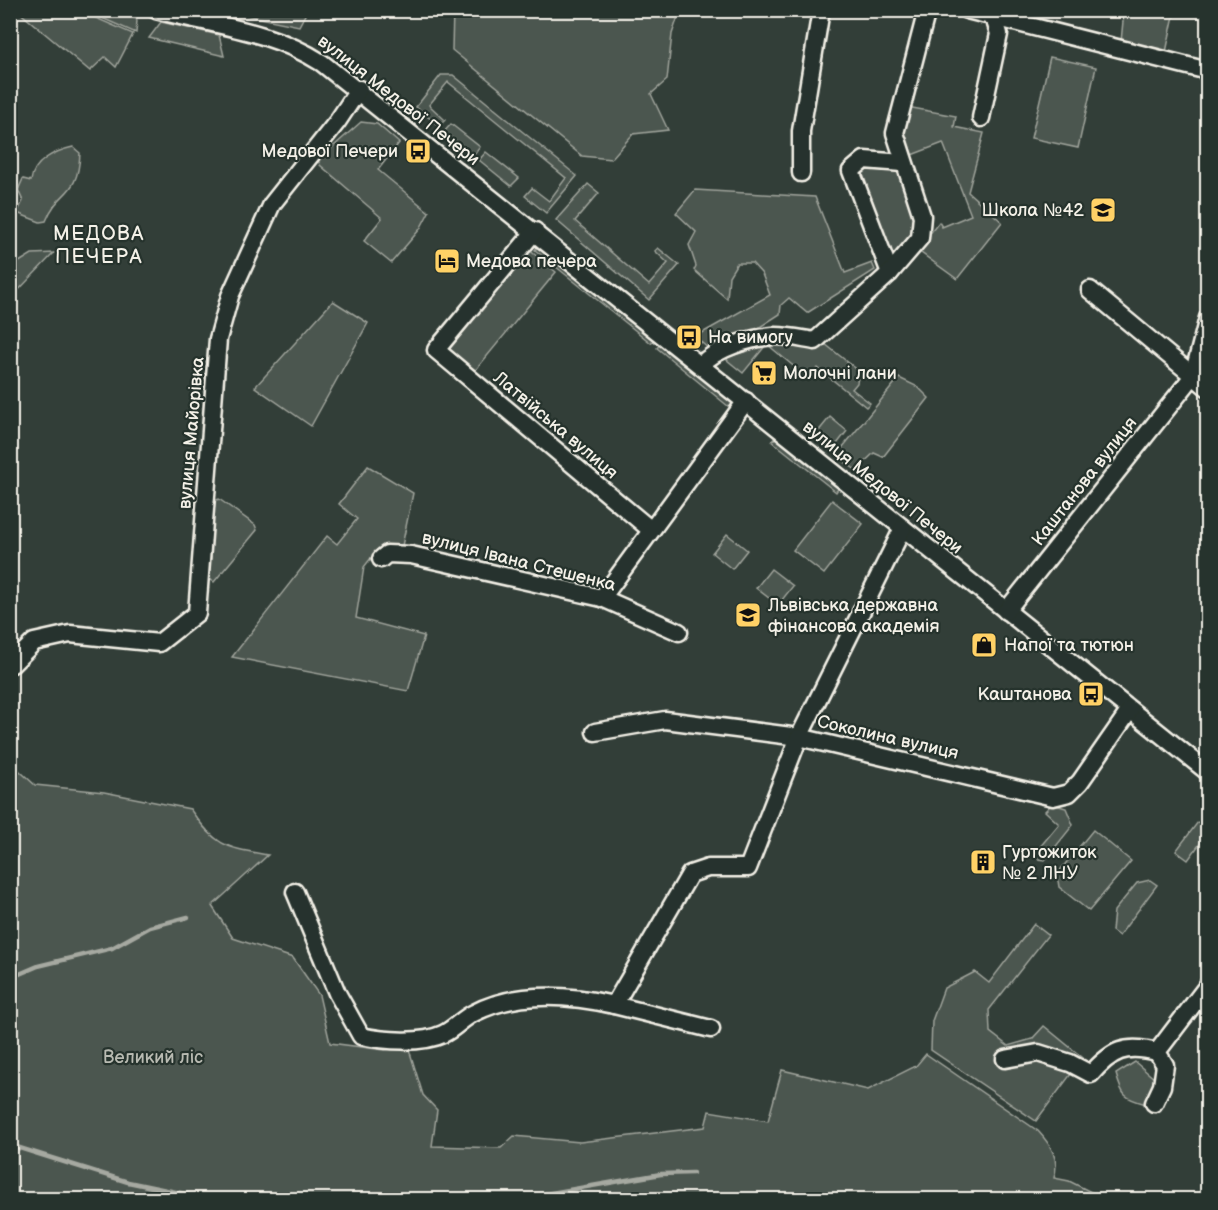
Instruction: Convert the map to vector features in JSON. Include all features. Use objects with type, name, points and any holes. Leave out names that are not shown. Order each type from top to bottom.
[{"type":"street","name":"вулиця Медової Печери","points":[[156,10],[250,30],[299,48],[358,90],[1208,772]]},
{"type":"street","points":[[801,173],[801,131],[821,10]]},
{"type":"street","points":[[701,365],[710,355],[774,336],[815,341],[890,273],[920,238],[923,229],[922,216],[895,133],[927,10]]},
{"type":"street","points":[[967,10],[1111,49],[1208,71]]},
{"type":"street","points":[[981,118],[999,34],[994,17]]},
{"type":"street","name":"вулиця Майорівка","points":[[12,664],[34,642],[70,634],[159,643],[197,613],[218,339],[230,296],[272,204],[337,122],[358,90]]},
{"type":"street","points":[[890,273],[851,171],[864,160],[903,163]]},
{"type":"street","name":"Латвійська вулиця","points":[[535,231],[436,350],[651,530]]},
{"type":"street","points":[[1090,290],[1208,388]]},
{"type":"street","points":[[1193,376],[1208,318]]},
{"type":"street","name":"Каштанова вулиця","points":[[1006,610],[1193,376]]},
{"type":"street","points":[[602,598],[746,401]]},
{"type":"street","points":[[595,732],[665,720],[798,737],[903,528]]},
{"type":"street","name":"вулиця Івана Стешенка","points":[[381,559],[387,554],[411,555],[602,598],[679,632]]},
{"type":"street","name":"Соколина вулиця","points":[[614,1005],[690,874],[708,868],[748,868],[798,737],[1053,797],[1069,793],[1080,782],[1130,710]]},
{"type":"street","points":[[295,892],[337,993],[361,1036],[392,1042],[442,1035],[474,1012],[512,1001],[579,997],[711,1029]]},
{"type":"street","points":[[1156,1052],[1208,986]]},
{"type":"street","points":[[1005,1059],[1038,1053],[1070,1063],[1091,1074],[1106,1058],[1121,1050],[1138,1047],[1156,1052],[1165,1065],[1162,1086],[1154,1103]]},
{"type":"green space","points":[[125,10],[137,20],[136,33],[86,11]]},
{"type":"green space","points":[[18,11],[80,11],[133,34],[116,67],[105,57],[90,71]]},
{"type":"green space","points":[[227,11],[307,11],[299,26]]},
{"type":"green space","points":[[453,11],[680,11],[672,34],[667,80],[651,94],[668,130],[633,134],[611,159],[582,156],[452,50]]},
{"type":"green space","points":[[1124,11],[1175,11],[1166,52],[1121,42]]},
{"type":"green space","points":[[161,22],[219,35],[224,56],[149,38]]},
{"type":"green space","points":[[1050,57],[1096,67],[1078,148],[1031,138]]},
{"type":"green space","points":[[441,75],[453,75],[577,176],[546,213],[525,196],[532,188],[549,201],[566,178],[448,82],[429,105],[445,120],[439,126],[416,107]]},
{"type":"green space","points":[[907,107],[956,116],[954,127],[984,133],[968,192],[1002,222],[957,279],[917,250],[939,222],[942,227],[971,215],[943,143],[909,156],[900,130]]},
{"type":"green space","points":[[361,122],[377,124],[399,143],[378,170],[429,212],[420,229],[391,263],[364,241],[382,218],[320,165],[318,160]]},
{"type":"green space","points":[[451,124],[480,147],[474,155],[444,132]]},
{"type":"green space","points":[[73,147],[80,153],[76,178],[51,210],[46,221],[40,222],[17,213],[23,201],[18,190],[23,179],[31,181],[36,168],[46,158]]},
{"type":"green space","points":[[486,152],[519,178],[511,186],[479,160]]},
{"type":"green space","points":[[865,161],[899,166],[913,209],[916,230],[890,267],[853,172]]},
{"type":"green space","points":[[588,184],[599,193],[575,221],[649,285],[668,263],[655,251],[658,248],[679,265],[649,300],[556,220]]},
{"type":"green space","points":[[695,190],[815,197],[845,273],[872,263],[875,270],[807,313],[789,298],[781,305],[780,314],[752,332],[710,350],[695,337],[770,295],[762,274],[752,263],[737,263],[729,276],[727,299],[694,270],[696,266],[689,245],[696,232],[676,213]]},
{"type":"green space","points":[[541,243],[657,335],[651,343],[535,250]]},
{"type":"green space","points":[[528,249],[556,272],[474,372],[446,349]]},
{"type":"green space","points":[[54,253],[11,298],[11,267],[32,254]]},
{"type":"green space","points":[[333,301],[368,323],[311,426],[255,387]]},
{"type":"green space","points":[[664,339],[740,402],[734,411],[657,348]]},
{"type":"green space","points":[[825,344],[859,371],[857,383],[852,389],[870,403],[866,407],[818,368],[809,379],[768,345],[817,349]]},
{"type":"green space","points":[[766,345],[743,373],[727,360],[728,357]]},
{"type":"green space","points":[[899,378],[918,387],[929,398],[883,457],[874,453],[856,470],[839,458],[838,453]]},
{"type":"green space","points":[[830,417],[847,431],[834,448],[817,433]]},
{"type":"green space","points":[[779,433],[842,483],[836,492],[772,441]]},
{"type":"green space","points":[[368,466],[413,493],[402,546],[378,549],[364,567],[356,618],[424,636],[408,691],[232,657],[327,536],[337,544],[357,519],[339,504]]},
{"type":"green space","points":[[219,499],[255,525],[257,530],[214,582],[206,576],[211,502]]},
{"type":"green space","points":[[832,500],[863,524],[824,574],[793,550]]},
{"type":"green space","points":[[727,534],[747,550],[732,569],[712,553]]},
{"type":"green space","points":[[771,569],[793,586],[778,605],[756,588]]},
{"type":"green space","name":"Великий ліс","points":[[10,762],[35,785],[104,792],[190,809],[207,831],[223,843],[241,850],[268,855],[212,906],[233,938],[293,958],[319,995],[330,1043],[385,1050],[408,1046],[423,1095],[437,1110],[432,1146],[501,1148],[514,1136],[580,1142],[705,1127],[709,1111],[768,1121],[782,1070],[868,1090],[916,1066],[926,1054],[1038,1131],[1055,1158],[1054,1178],[1069,1181],[1105,1199],[11,1199]]},
{"type":"green space","points":[[1052,804],[1066,808],[1073,825],[1045,860],[1038,859],[1034,854],[1059,824],[1045,811]]},
{"type":"green space","points":[[1198,822],[1207,829],[1207,834],[1188,860],[1176,851]]},
{"type":"green space","points":[[1093,830],[1131,861],[1089,911],[1059,887],[1057,874]]},
{"type":"green space","points":[[1150,880],[1157,885],[1119,936],[1112,931],[1114,911],[1137,883]]},
{"type":"green space","points":[[1034,924],[1048,935],[989,1010],[990,1032],[1008,1046],[1032,1039],[1044,1026],[1083,1058],[1036,1121],[931,1050],[932,1021],[944,988],[975,972],[989,983]]},
{"type":"green space","points":[[1135,1062],[1155,1079],[1146,1104],[1128,1098],[1122,1092],[1116,1074]]},
{"type":"waterway","points":[[10,978],[38,966],[112,948],[150,927],[188,917]]},
{"type":"waterway","points":[[10,1145],[128,1182],[214,1200]]},
{"type":"waterway","points":[[511,1200],[661,1174],[693,1173]]},
{"type":"place","name":"Медової Печери","points":[[418,151]]},
{"type":"place","name":"Школа №42","points":[[1103,210]]},
{"type":"place","name":"Медова печера","points":[[447,261]]},
{"type":"place","name":"На вимогу","points":[[689,337]]},
{"type":"place","name":"Молочні лани","points":[[764,373]]},
{"type":"place","name":"Львівська державна фінансова академія","points":[[748,615]]},
{"type":"place","name":"Напої та тютюн","points":[[984,645]]},
{"type":"place","name":"Каштанова","points":[[1091,694]]},
{"type":"place","name":"Гуртожиток № 2 ЛНУ","points":[[983,862]]},
{"type":"district","name":"МЕДОВА ПЕЧЕРА","points":[[99,244]]}]
